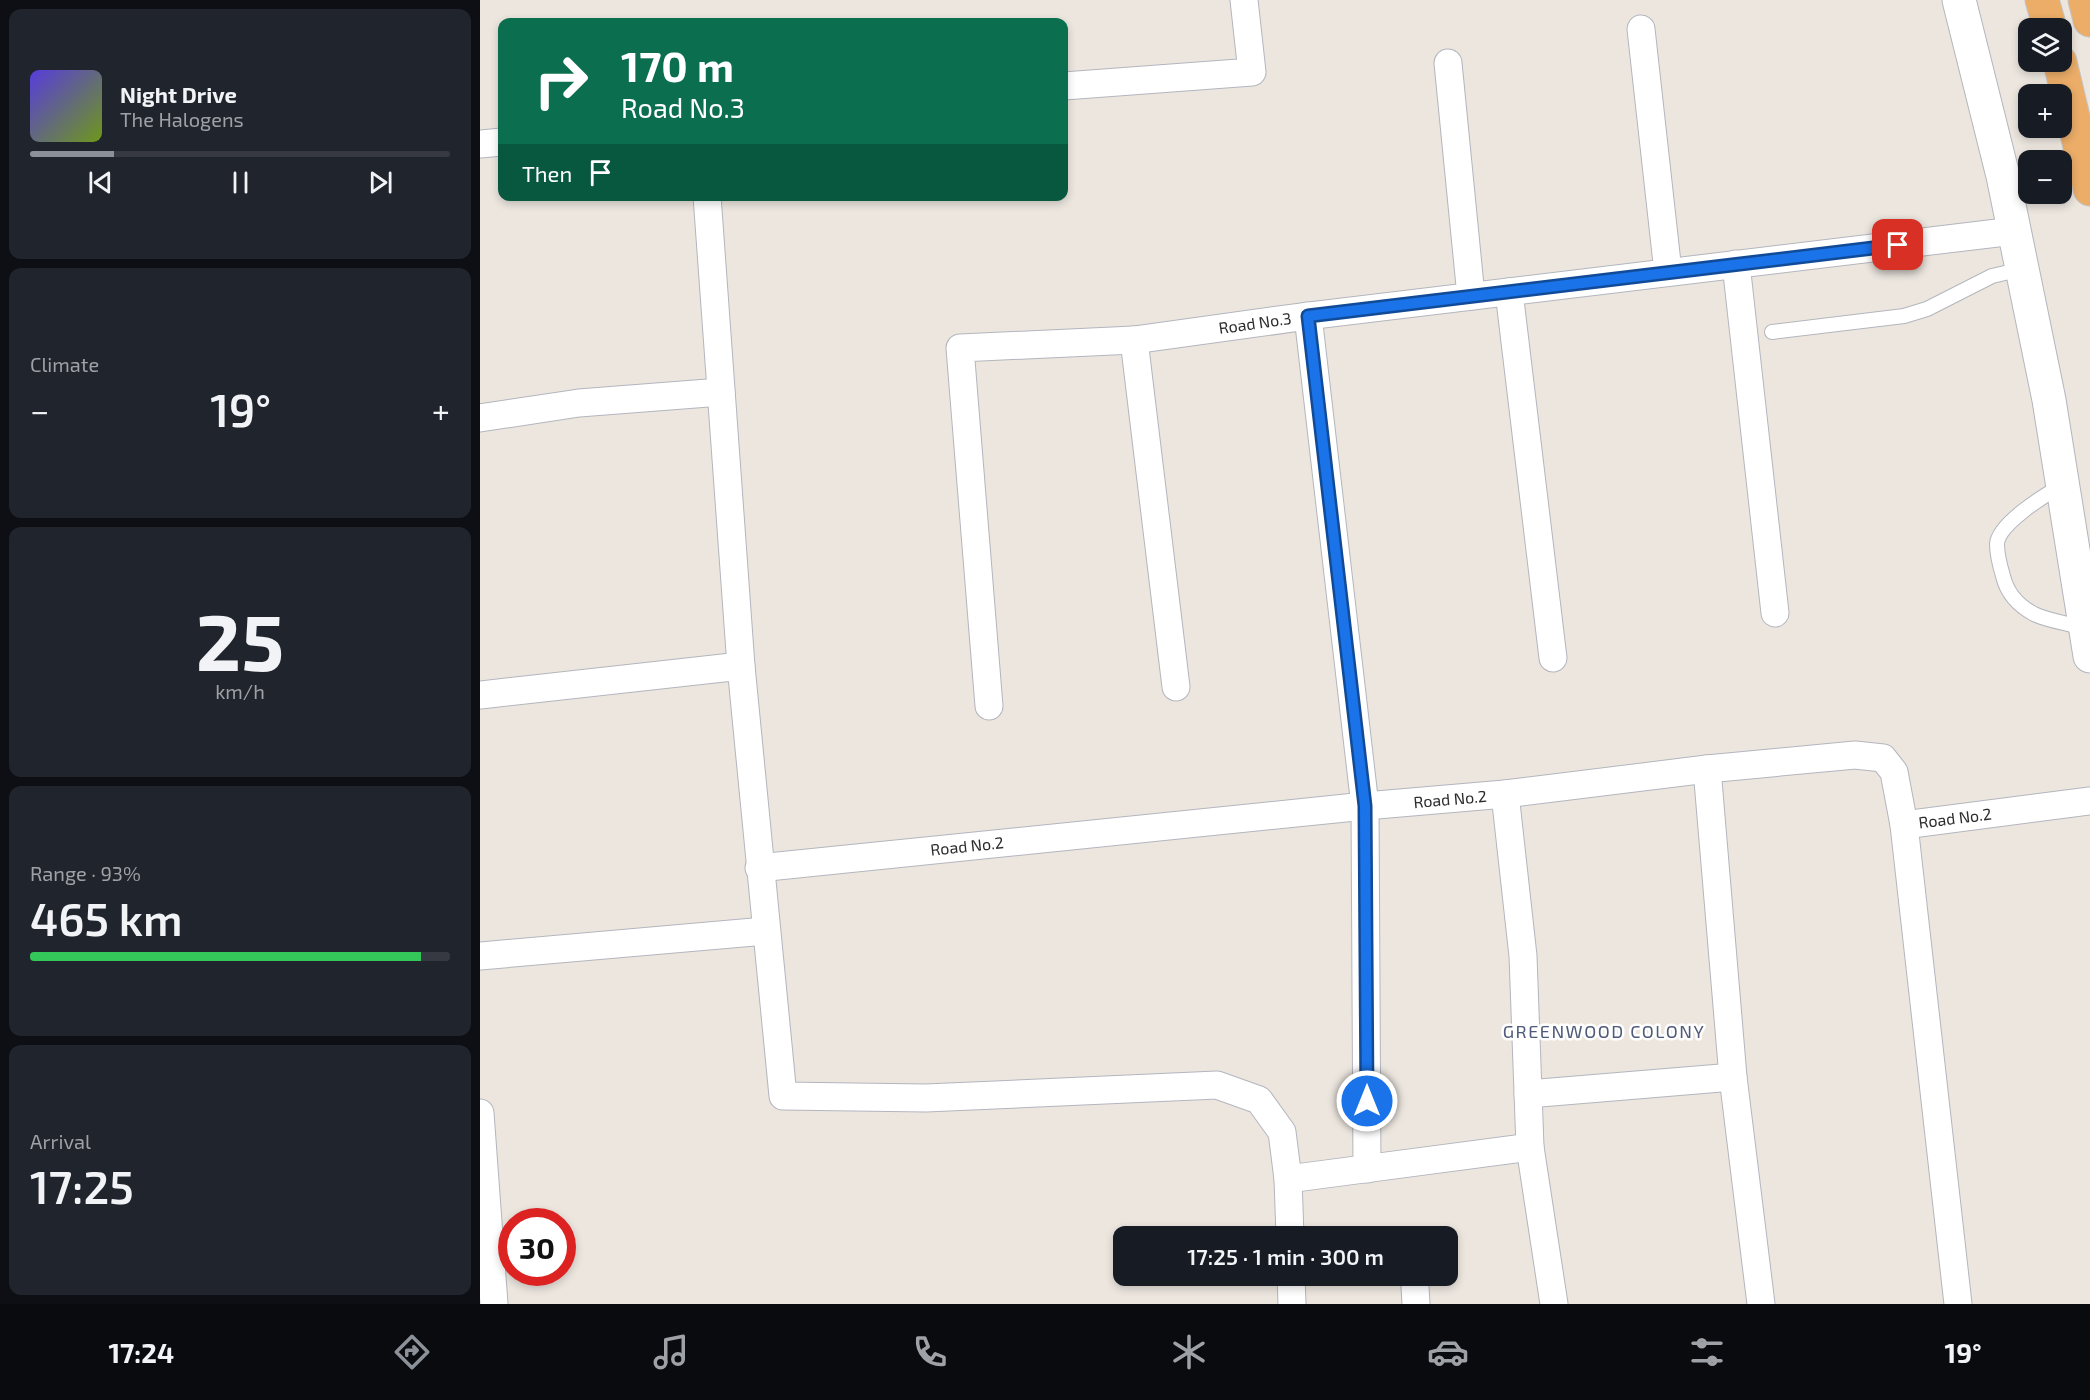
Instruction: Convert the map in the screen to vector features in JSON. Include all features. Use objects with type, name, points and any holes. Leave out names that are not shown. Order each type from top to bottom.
[{"type":"highway","points":[[2042,0],[2047,18]]},
{"type":"highway","points":[[2085,0],[2090,20]]},
{"type":"highway","points":[[2062,72],[2090,189]]},
{"type":"street","points":[[1068,86],[1252,72],[1244,0]]},
{"type":"street","points":[[1959,0],[2022,269],[2088,642]]},
{"type":"street","points":[[1641,29],[1668,273]]},
{"type":"street","points":[[1448,63],[1471,296]]},
{"type":"street","points":[[480,144],[498,142]]},
{"type":"street","points":[[707,201],[741,666],[783,1096],[926,1098],[1217,1085],[1259,1100],[1282,1131],[1288,1179],[1290,1226]]},
{"type":"street","name":"Road No.3","points":[[989,706],[960,348],[1134,340],[1308,316],[2014,231]]},
{"type":"street","points":[[1736,264],[1775,613]]},
{"type":"street","points":[[1509,292],[1553,658]]},
{"type":"street","points":[[1308,316],[1365,806],[1367,1170]]},
{"type":"street","points":[[1134,340],[1176,687]]},
{"type":"street","points":[[480,418],[579,403],[721,392]]},
{"type":"street","points":[[480,695],[741,666]]},
{"type":"street","name":"Road No.2","points":[[759,868],[1365,806],[1505,795],[1707,769],[1855,755],[1883,758],[1894,772],[1904,825],[2090,801]]},
{"type":"street","points":[[1707,769],[1732,1077],[1761,1304]]},
{"type":"street","points":[[1505,795],[1523,956],[1530,1147],[1554,1304]]},
{"type":"street","points":[[1904,825],[1958,1304]]},
{"type":"street","points":[[480,956],[766,931]]},
{"type":"street","points":[[1528,1094],[1732,1077]]},
{"type":"street","points":[[480,1113],[485,1249],[494,1304]]},
{"type":"street","points":[[1288,1179],[1530,1147]]},
{"type":"street","points":[[1291,1286],[1292,1304]]},
{"type":"lane","points":[[1772,332],[1904,316],[1927,309],[1992,276],[2022,269]]},
{"type":"lane","points":[[2062,485],[2042,497],[2004,529],[1997,542],[1999,561],[2005,585],[2018,603],[2088,642]]},
{"type":"district","name":"GREENWOOD COLONY","points":[[1604,1032]]},
{"type":"route","points":[[1367,1101],[1365,806],[1308,316],[1898,245]]}]
